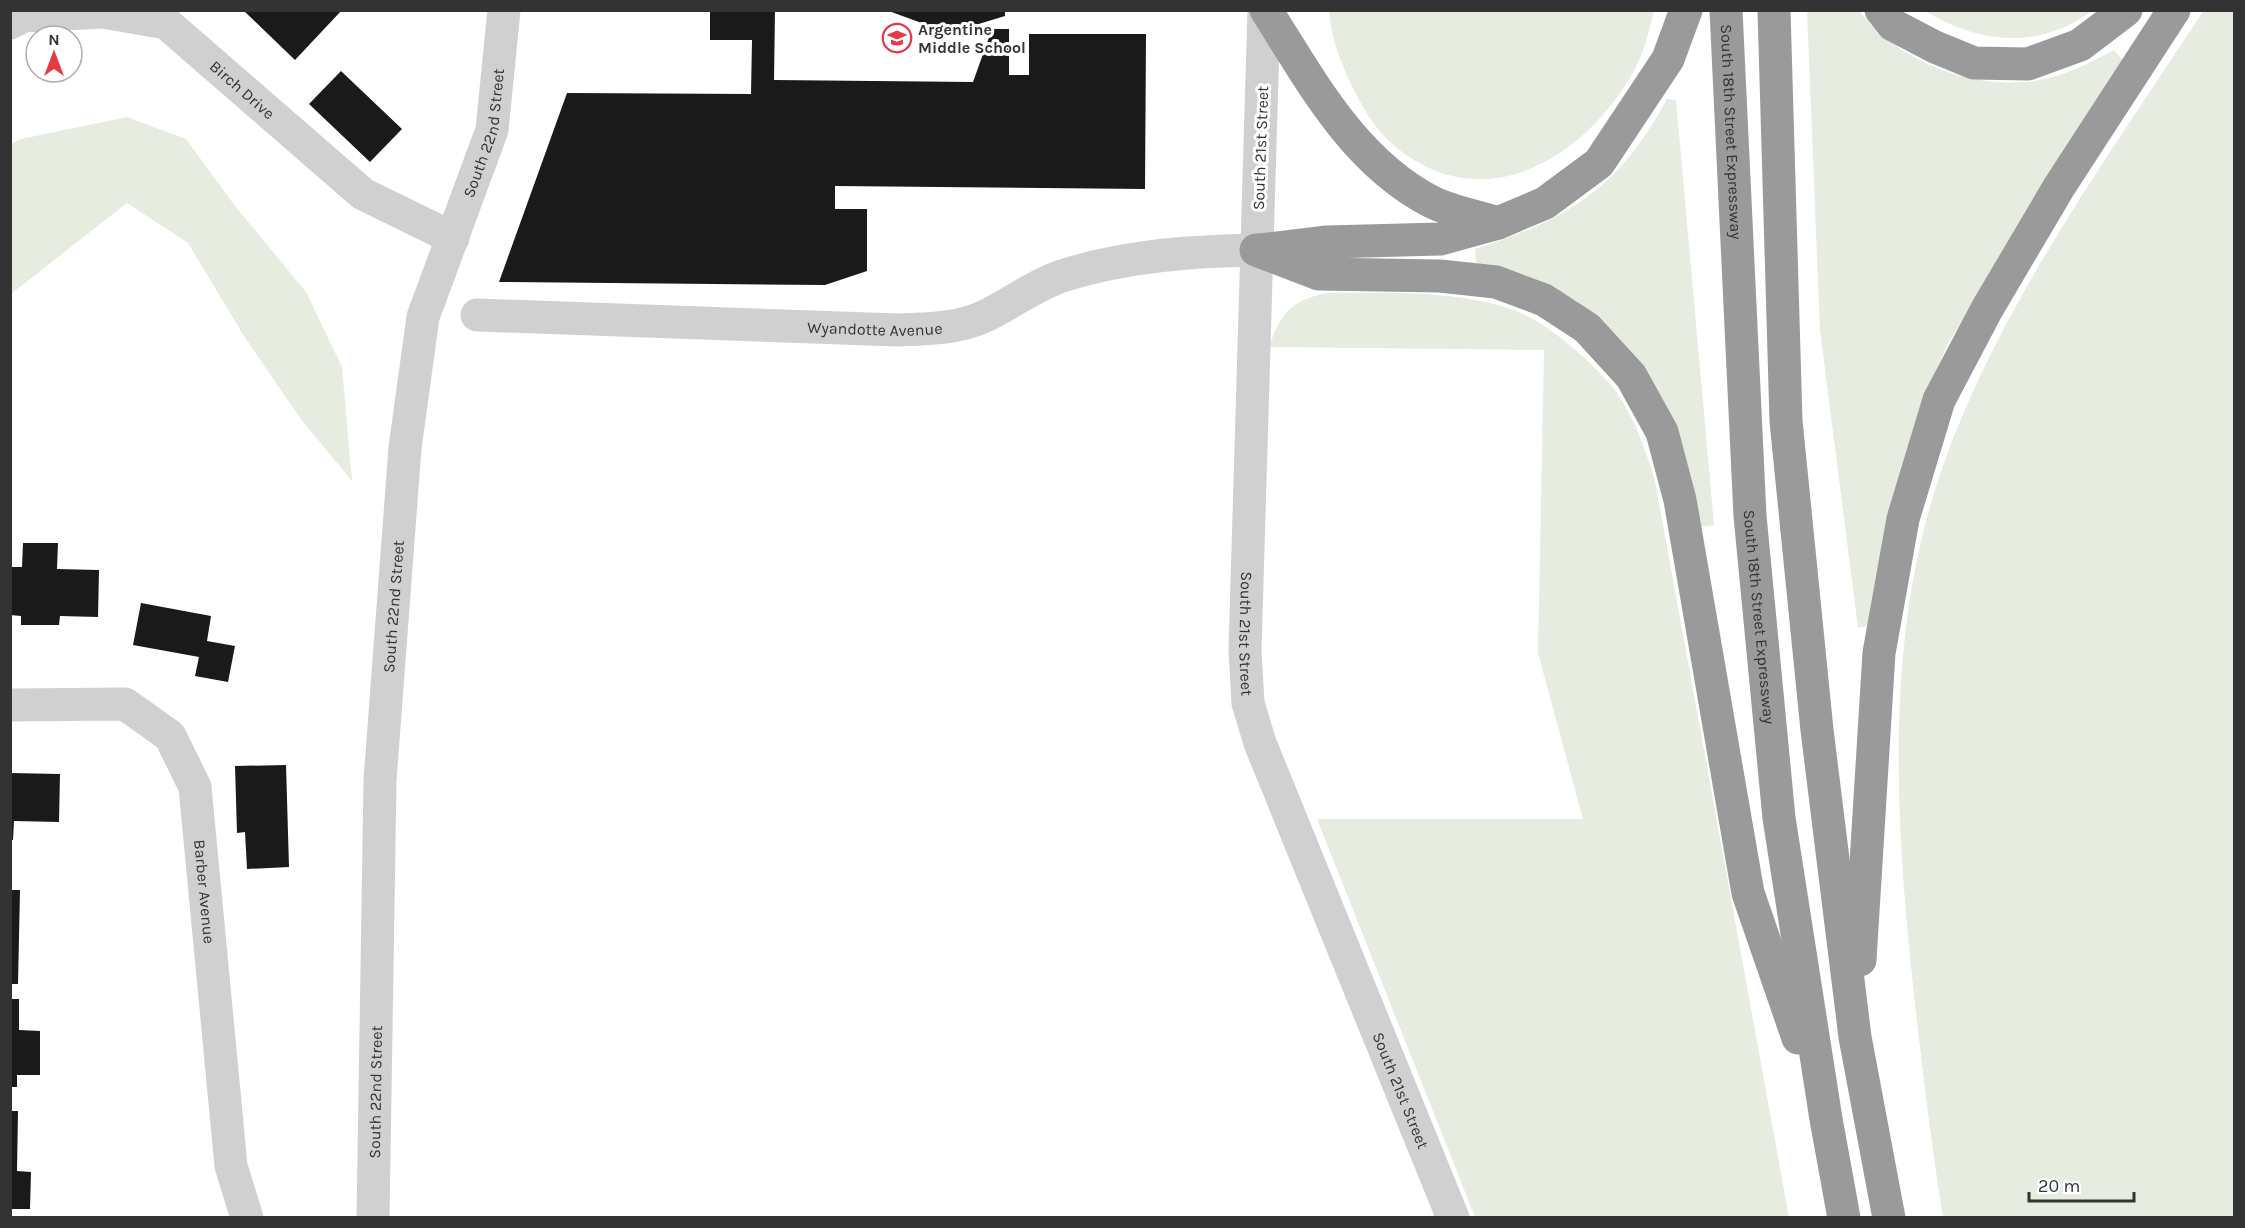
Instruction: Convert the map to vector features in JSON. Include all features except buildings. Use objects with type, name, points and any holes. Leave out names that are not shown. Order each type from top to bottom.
[{"type":"highway","points":[[1265,10],[1329,108],[1373,160],[1432,202],[1497,223]]},
{"type":"highway","points":[[1256,250],[1327,242],[1440,239],[1497,223],[1545,203],[1599,163],[1668,59],[1686,10]]},
{"type":"highway","name":"South 18th Street Expressway","points":[[1726,10],[1750,516],[1779,818],[1826,1119],[1844,1218]]},
{"type":"highway","points":[[1774,10],[1786,421],[1817,730],[1856,1036],[1889,1218]]},
{"type":"highway","points":[[1881,10],[1893,25],[1935,47],[1974,63],[2028,64],[2080,45],[2126,10]]},
{"type":"highway","points":[[1856,1036],[1879,653],[1903,519],[1939,400],[1987,309],[2053,197],[2174,10]]},
{"type":"highway","points":[[1256,250],[1318,274],[1440,276],[1496,282],[1544,300],[1587,328],[1631,376],[1662,432],[1680,500],[1748,893],[1826,1119]]},
{"type":"street","name":"South 22nd Street","points":[[373,1218],[380,780],[405,448],[423,317],[492,130],[504,10]]},
{"type":"street","name":"South 21st Street","points":[[1265,10],[1245,650],[1248,703],[1260,743],[1453,1218]]},
{"type":"street","name":"Birch Drive","points":[[10,23],[24,16],[103,12],[166,22],[363,194],[453,238]]},
{"type":"street","name":"Wyandotte Avenue","points":[[477,315],[886,330],[947,328],[983,317],[1064,275],[1135,260],[1197,251],[1256,250]]},
{"type":"street","name":"Barber Avenue","points":[[10,705],[124,704],[170,736],[195,787],[231,1166],[247,1218]]},
{"type":"shaded area","points":[[1329,10],[1654,11],[1638,64],[1617,97],[1596,122],[1572,144],[1546,161],[1517,173],[1487,179],[1456,177],[1425,166],[1402,152],[1383,135],[1361,104],[1346,72],[1335,43]]},
{"type":"shaded area","points":[[1807,11],[1859,11],[1898,47],[1948,72],[1975,79],[2002,82],[2029,81],[2056,76],[2079,68],[2114,50],[2123,60],[1948,344],[1936,370],[1870,625],[1858,628],[1820,330]]},
{"type":"shaded area","points":[[1925,11],[2092,11],[2072,24],[2051,32],[2030,37],[2009,38],[1988,36],[1966,30]]},
{"type":"shaded area","points":[[2203,11],[2234,11],[2234,1217],[1943,1217],[1916,1013],[1899,806],[1902,666],[1910,597],[1924,529],[1944,463],[1968,403],[2027,286],[2095,174]]},
{"type":"shaded area","points":[[1667,99],[1676,100],[1714,525],[1699,527],[1687,463],[1677,430],[1645,370],[1512,274],[1476,263],[1475,249],[1508,238],[1564,212],[1610,178],[1649,130]]},
{"type":"shaded area","points":[[127,117],[186,139],[235,206],[306,292],[342,367],[352,481],[300,418],[244,336],[188,243],[127,203],[11,294],[11,144],[21,139]]},
{"type":"shaded area","points":[[1325,293],[1395,293],[1466,298],[1511,309],[1554,333],[1596,369],[1617,393],[1635,424],[1655,481],[1789,1217],[1475,1217],[1317,819],[1583,819],[1538,653],[1544,350],[1269,347],[1278,325],[1288,311],[1303,300]]},
{"type":"place","name":"Argentine Middle School","points":[[897,38]]}]
